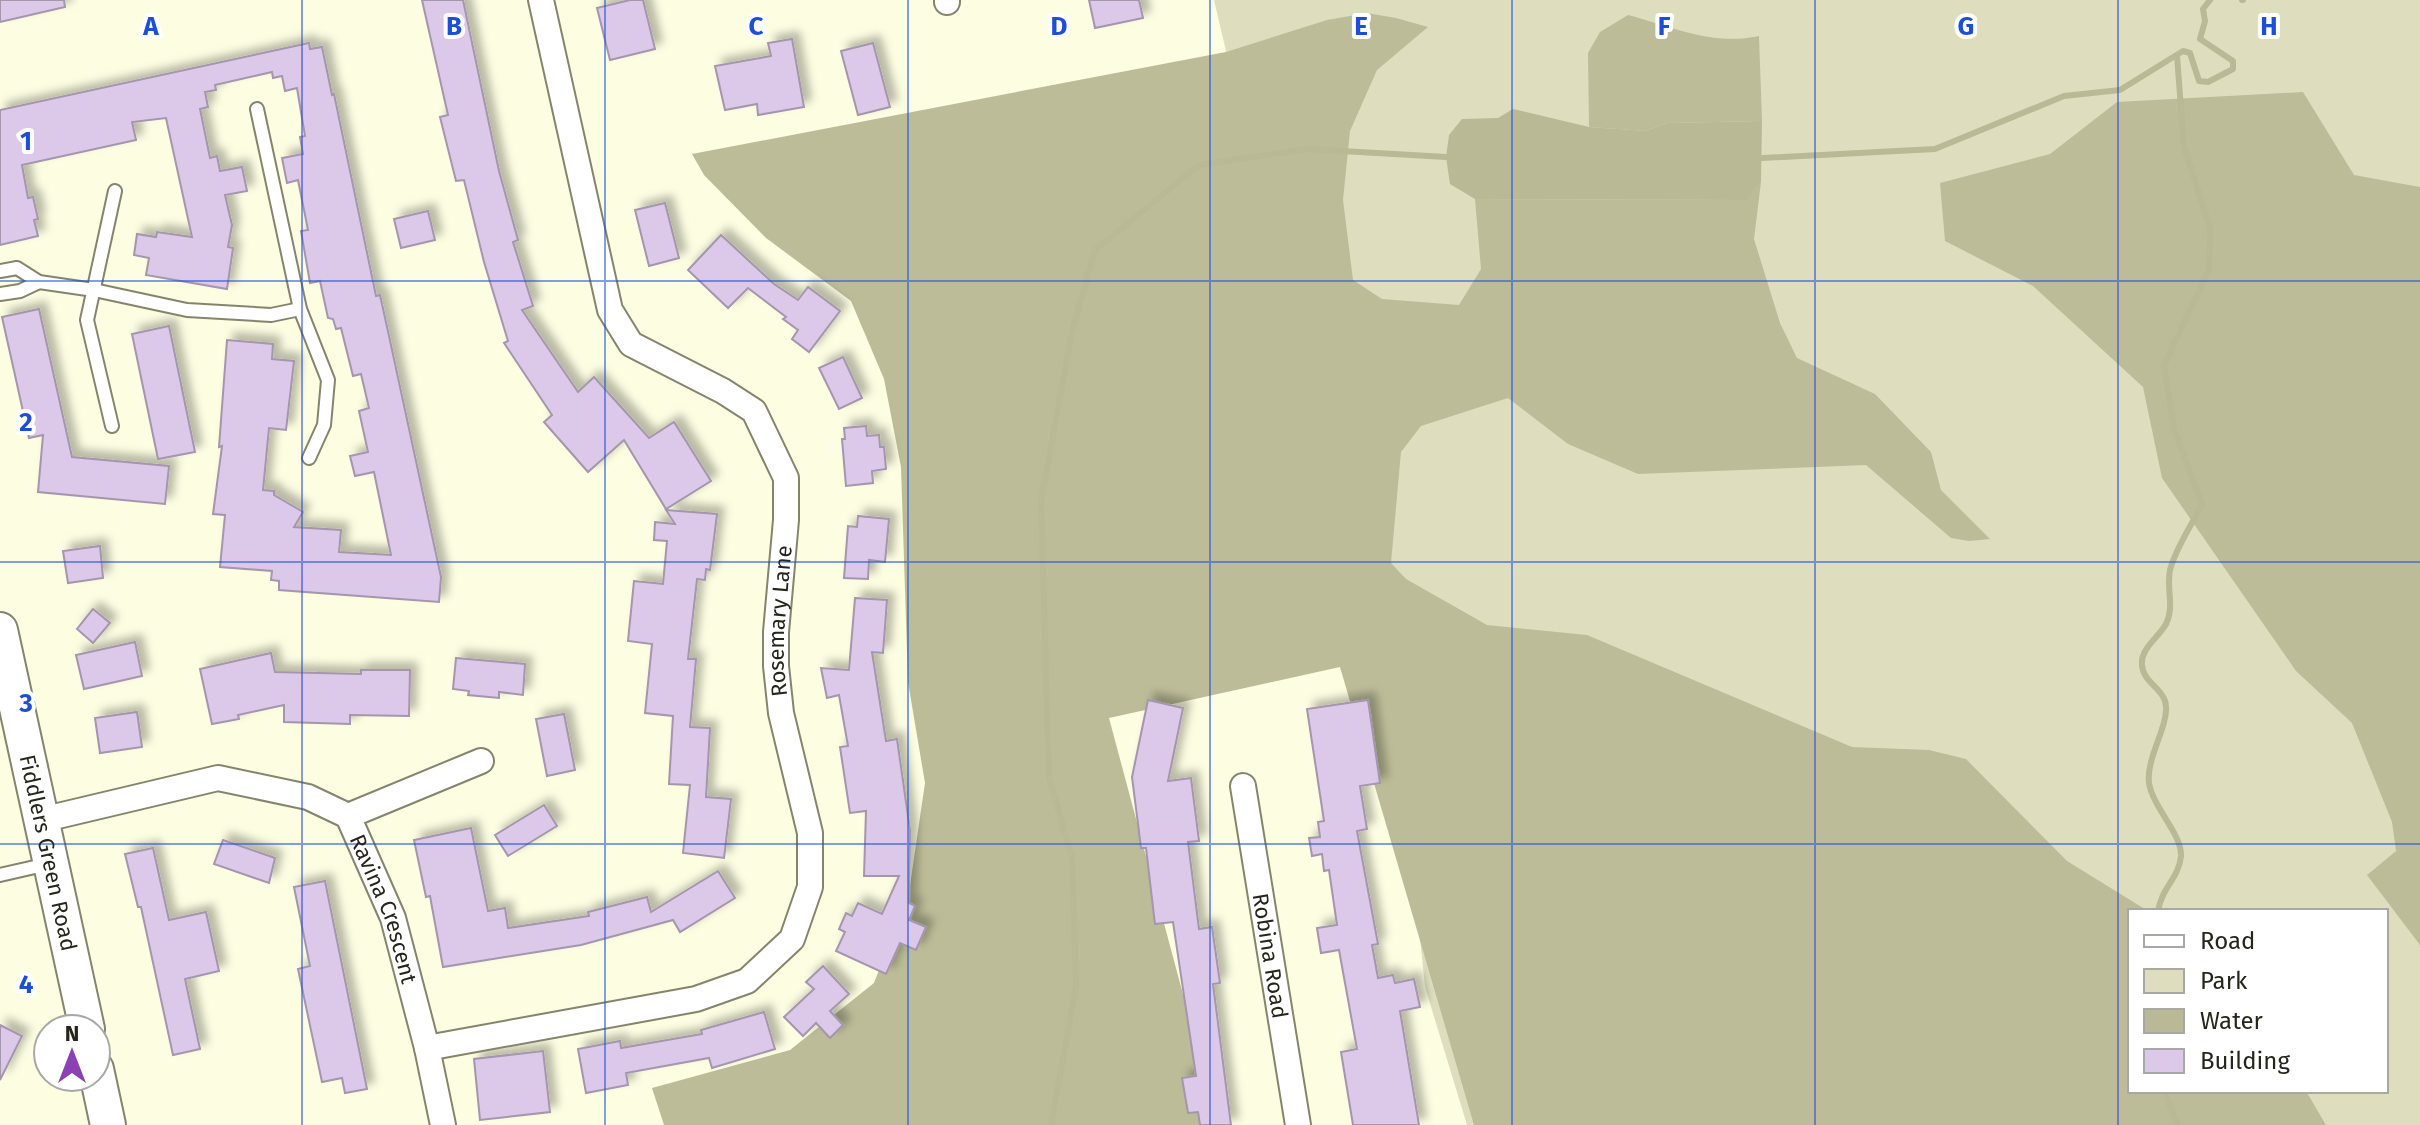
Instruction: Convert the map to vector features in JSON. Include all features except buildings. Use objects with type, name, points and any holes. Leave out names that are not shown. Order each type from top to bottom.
[{"type":"main road","name":"Fiddlers Green Road","points":[[0,630],[84,1013]]},
{"type":"main road","points":[[100,1093],[106,1125]]},
{"type":"street","name":"Rosemary Lane","points":[[427,1048],[696,999],[747,981],[792,939],[810,887],[810,833],[781,713],[776,666],[786,478],[754,411],[723,391],[631,344],[610,310],[541,0]]},
{"type":"street","points":[[348,816],[481,761]]},
{"type":"street","name":"Ravina Crescent","points":[[41,820],[218,778],[308,797],[348,816],[393,918],[427,1048],[443,1125]]},
{"type":"street","name":"Robina Road","points":[[1243,786],[1298,1125]]},
{"type":"lane","points":[[257,109],[300,309],[328,380],[324,425],[309,458]]},
{"type":"lane","points":[[112,426],[87,320],[115,191]]},
{"type":"lane","points":[[0,271],[17,268],[39,282],[187,310],[271,315],[300,309]]},
{"type":"lane","points":[[0,294],[20,291],[39,282]]},
{"type":"lane","points":[[0,875],[52,863]]},
{"type":"green space","points":[[1214,0],[2420,0],[2420,1125],[1467,1125],[1425,987],[1409,831]]},
{"type":"shaded area","points":[[1367,13],[1428,27],[1377,70],[1350,131],[1343,200],[1353,280],[1382,299],[1459,305],[1481,269],[1475,199],[1745,200],[1761,182],[1754,239],[1780,323],[1797,358],[1875,394],[1931,452],[1941,490],[1990,539],[1969,541],[1951,538],[1866,465],[1638,474],[1568,444],[1508,398],[1421,426],[1401,452],[1391,563],[1406,579],[1487,625],[1587,635],[1852,747],[1929,750],[1966,759],[2067,861],[2145,909],[2128,909],[2128,1093],[2307,1093],[2326,1125],[1474,1125],[1340,667],[1109,718],[1218,1125],[664,1125],[652,1088],[790,1050],[874,983],[909,892],[925,783],[908,682],[901,467],[884,379],[851,301],[766,238],[704,175],[692,154],[1226,52],[1327,20]]},
{"type":"shaded area","points":[[1628,15],[1709,37],[1759,36],[1762,121],[1667,123],[1646,131],[1589,127],[1588,53],[1600,32]]},
{"type":"shaded area","points":[[2303,92],[2354,175],[2420,187],[2420,945],[2367,875],[2396,851],[2392,822],[2352,723],[2296,671],[2162,478],[2143,387],[2033,286],[1945,241],[1940,183],[2050,154],[2117,102]]},
{"type":"water","points":[[1513,109],[1589,127],[1646,131],[1667,123],[1762,121],[1761,182],[1746,200],[1475,199],[1450,184],[1446,157],[1449,135],[1462,119],[1498,118]]},
{"type":"waterway","points":[[1762,158],[1935,149],[2064,96],[2120,90],[2183,51],[2190,53],[2199,81],[2208,82],[2233,69],[2233,61],[2200,39],[2205,21],[2203,9],[2210,0]]},
{"type":"waterway","points":[[2159,909],[2181,856],[2177,839],[2149,783],[2166,706],[2162,695],[2143,671],[2142,659],[2169,617],[2170,570],[2202,504],[2174,429],[2164,365],[2209,270],[2210,228],[2184,147],[2177,56]]},
{"type":"waterway","points":[[1051,1125],[1076,987],[1072,857],[1049,777],[1041,501],[1072,332],[1095,250],[1199,165],[1307,149],[1446,157]]},
{"type":"waterway","points":[[2166,1093],[2177,1125]]}]
